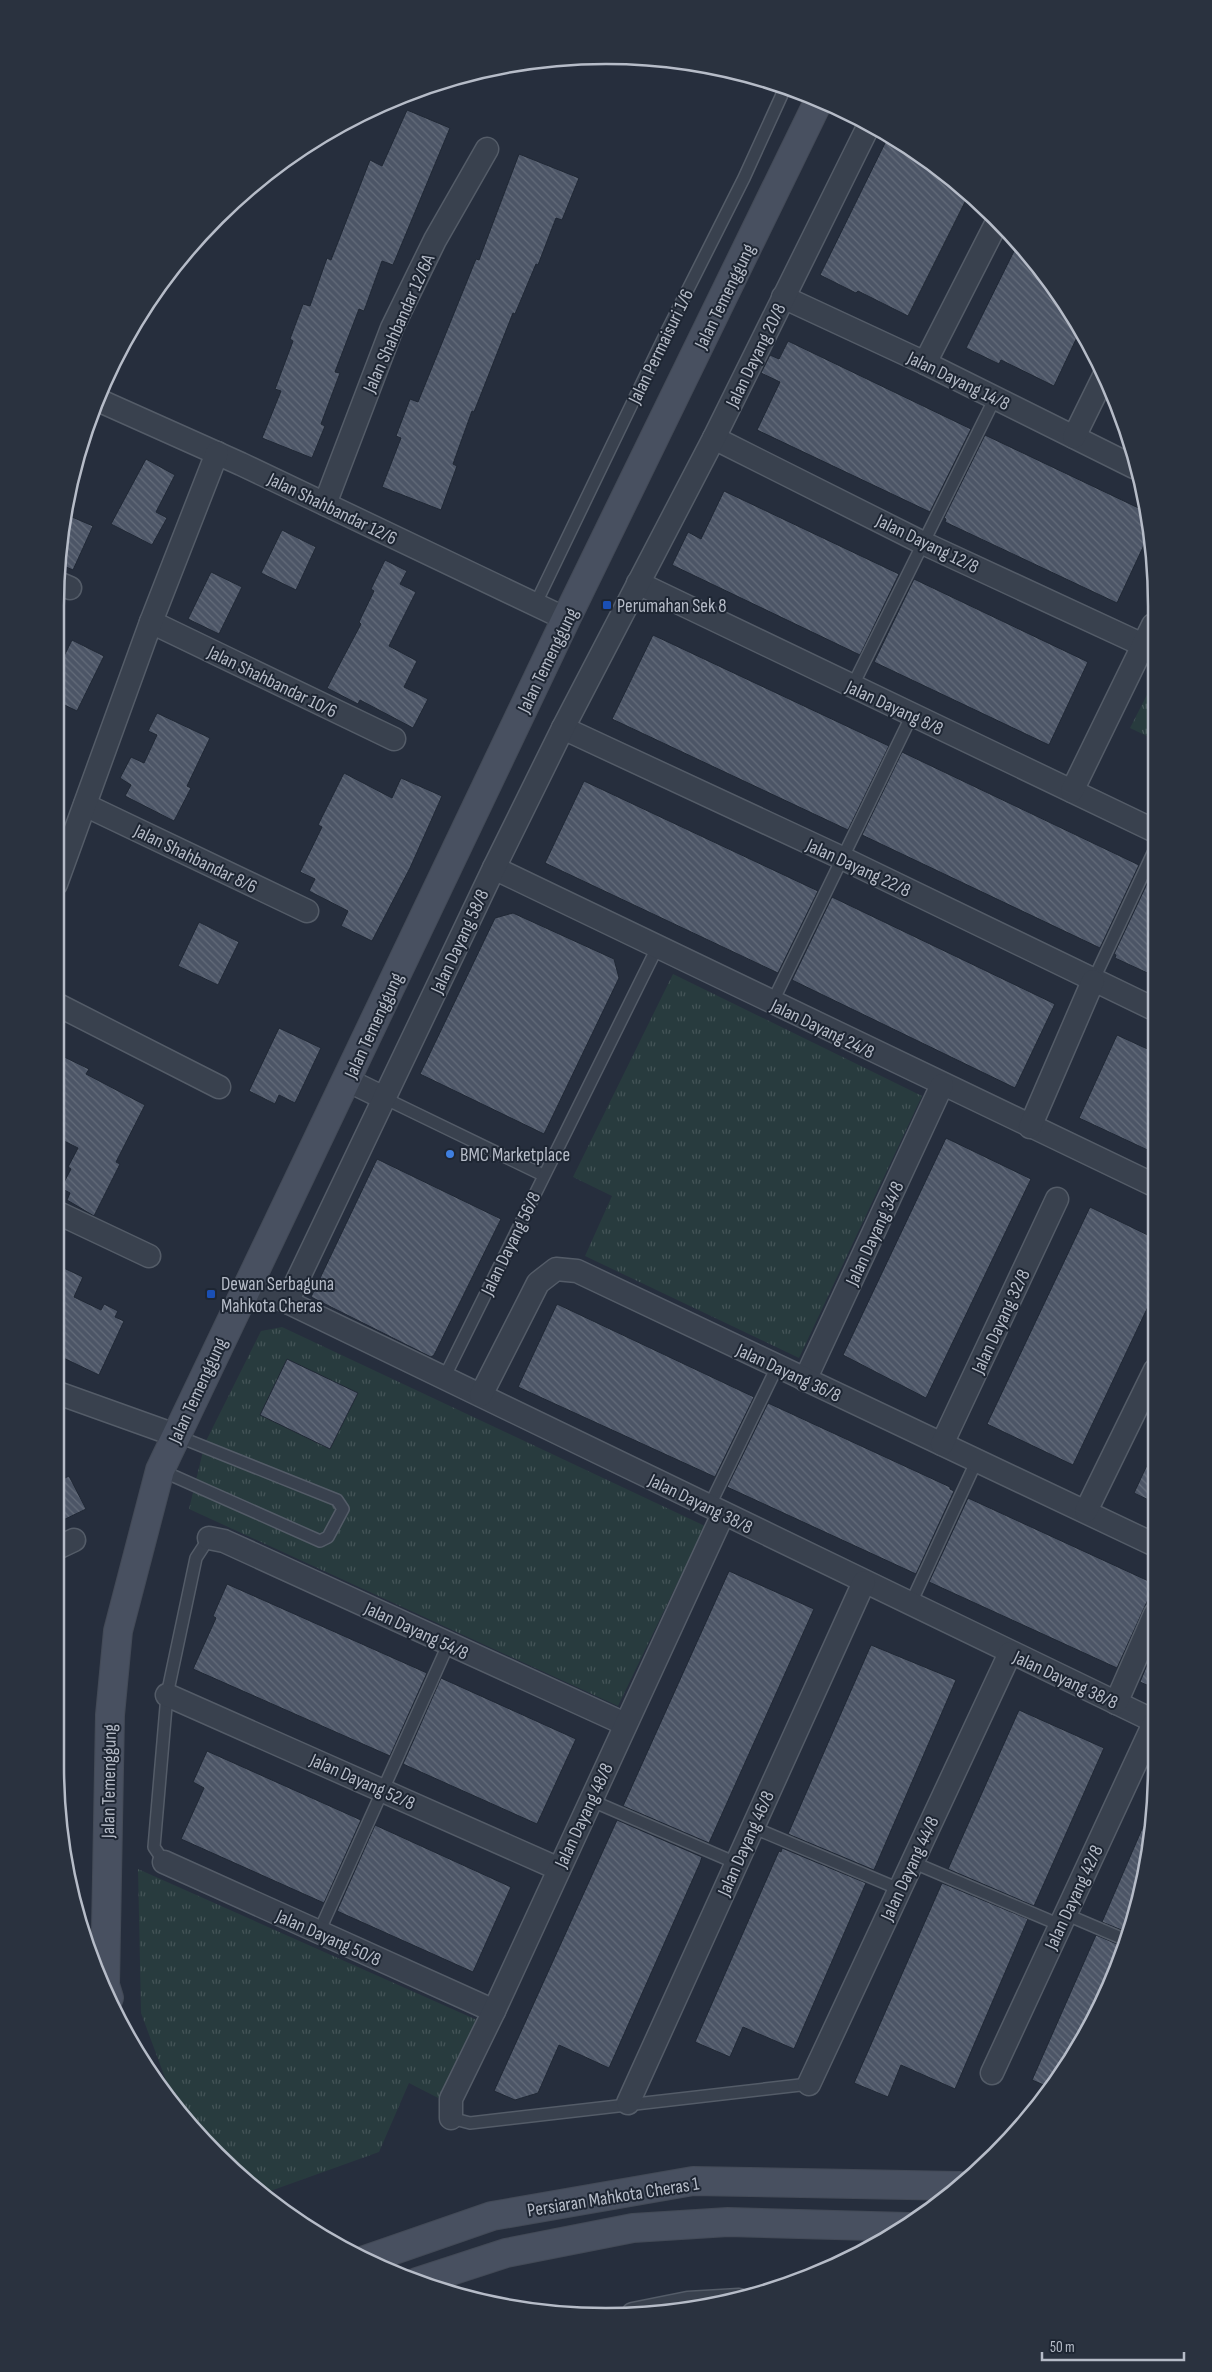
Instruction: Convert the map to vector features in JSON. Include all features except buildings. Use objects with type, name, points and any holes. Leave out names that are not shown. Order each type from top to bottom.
[{"type":"street","name":"Jalan Temenggung","points":[[105,1974],[110,1715],[118,1631],[160,1470],[175,1435],[347,1080],[566,619],[816,106]]},
{"type":"street","name":"Jalan Dayang 20/8","points":[[638,584],[714,438],[866,130]]},
{"type":"street","name":"Jalan Shahbandar 12/6A","points":[[324,504],[392,328],[435,240],[486,149]]},
{"type":"street","points":[[925,363],[994,228]]},
{"type":"street","name":"Jalan Dayang 14/8","points":[[783,297],[925,363],[1129,464]]},
{"type":"street","points":[[1074,437],[1100,384]]},
{"type":"street","name":"Jalan Shahbandar 12/6","points":[[103,402],[217,453],[566,619]]},
{"type":"street","name":"Jalan Dayang 12/8","points":[[714,438],[923,542],[1143,645]]},
{"type":"street","points":[[64,862],[151,622],[217,453]]},
{"type":"street","name":"Jalan Dayang 8/8","points":[[638,584],[852,688],[1148,828]]},
{"type":"street","name":"Jalan Dayang 58/8","points":[[287,1302],[494,868],[563,728],[638,584]]},
{"type":"street","name":"Jalan Shahbandar 10/6","points":[[151,622],[394,739]]},
{"type":"street","points":[[1072,791],[1148,634]]},
{"type":"street","name":"Jalan Dayang 22/8","points":[[563,728],[842,858],[1148,1007]]},
{"type":"street","name":"Jalan Shahbandar 8/6","points":[[85,804],[307,911]]},
{"type":"street","name":"Jalan Dayang 24/8","points":[[494,868],[942,1085],[1148,1182]]},
{"type":"street","points":[[1030,1127],[1093,981]]},
{"type":"street","points":[[64,1008],[219,1087]]},
{"type":"street","points":[[347,1080],[384,1098]]},
{"type":"street","name":"Jalan Dayang 34/8","points":[[805,1380],[942,1085]]},
{"type":"street","name":"Jalan Dayang 32/8","points":[[942,1444],[1057,1199]]},
{"type":"street","points":[[64,1216],[149,1256]]},
{"type":"street","name":"Jalan Dayang 36/8","points":[[481,1395],[538,1283],[556,1269],[577,1271],[1148,1542]]},
{"type":"street","name":"Jalan Dayang 38/8","points":[[248,1283],[910,1605],[1148,1718]]},
{"type":"street","points":[[1086,1511],[1148,1384]]},
{"type":"street","points":[[64,1395],[175,1435]]},
{"type":"street","name":"Jalan Dayang 48/8","points":[[451,2118],[451,2099],[494,2011],[625,1724],[716,1510]]},
{"type":"street","name":"Jalan Dayang 54/8","points":[[209,1538],[224,1541],[448,1645],[625,1724]]},
{"type":"street","name":"Jalan Dayang 46/8","points":[[628,2103],[864,1582]]},
{"type":"street","points":[[1116,1703],[1148,1630]]},
{"type":"street","name":"Jalan Dayang 44/8","points":[[809,2084],[1010,1653]]},
{"type":"street","name":"Jalan Dayang 52/8","points":[[166,1695],[382,1788],[559,1868]]},
{"type":"street","name":"Jalan Dayang 42/8","points":[[992,2073],[1148,1736]]},
{"type":"street","name":"Jalan Dayang 50/8","points":[[164,1862],[494,2011]]},
{"type":"street","name":"Persiaran Mahkota Cheras 1","points":[[375,2256],[492,2216],[693,2181],[949,2186]]},
{"type":"street","name":"Persiaran Mahkota Cheras 1","points":[[429,2278],[506,2253],[633,2228],[728,2222],[892,2227]]},
{"type":"lane","name":"Jalan Permaisuri 1/6","points":[[535,605],[667,331],[744,178],[782,94]]},
{"type":"lane","points":[[852,688],[995,398]]},
{"type":"lane","points":[[772,1003],[912,715]]},
{"type":"lane","points":[[1093,981],[1148,864]]},
{"type":"lane","name":"Jalan Dayang 56/8","points":[[444,1378],[657,948]]},
{"type":"lane","points":[[384,1098],[543,1176]]},
{"type":"lane","points":[[716,1510],[777,1366]]},
{"type":"lane","points":[[160,1470],[320,1541],[328,1537],[342,1509],[337,1500],[175,1435]]},
{"type":"lane","points":[[910,1605],[977,1460]]},
{"type":"lane","points":[[164,1862],[154,1847],[166,1695],[196,1558],[209,1538]]},
{"type":"lane","points":[[319,1932],[382,1788],[448,1645]]},
{"type":"lane","points":[[590,1800],[736,1863]]},
{"type":"lane","points":[[752,1827],[899,1889]]},
{"type":"lane","points":[[912,1862],[1063,1920],[1120,1938]]},
{"type":"lane","points":[[451,2118],[470,2123],[628,2103],[809,2084]]},
{"type":"green space","points":[[1148,693],[1148,737],[1130,728]]},
{"type":"green space","points":[[673,974],[922,1096],[799,1358],[585,1256],[612,1196],[573,1177]]},
{"type":"green space","points":[[282,1327],[705,1526],[618,1706],[189,1509],[205,1443],[261,1331]]},
{"type":"green space","points":[[138,1869],[477,2020],[442,2100],[409,2083],[379,2152],[270,2191],[248,2174],[198,2124],[167,2084],[141,2013]]},
{"type":"place","name":"Perumahan Sek 8","points":[[607,605]]},
{"type":"place","name":"BMC Marketplace","points":[[450,1154]]},
{"type":"place","name":"Dewan Serbaguna Mahkota Cheras","points":[[211,1294]]}]
